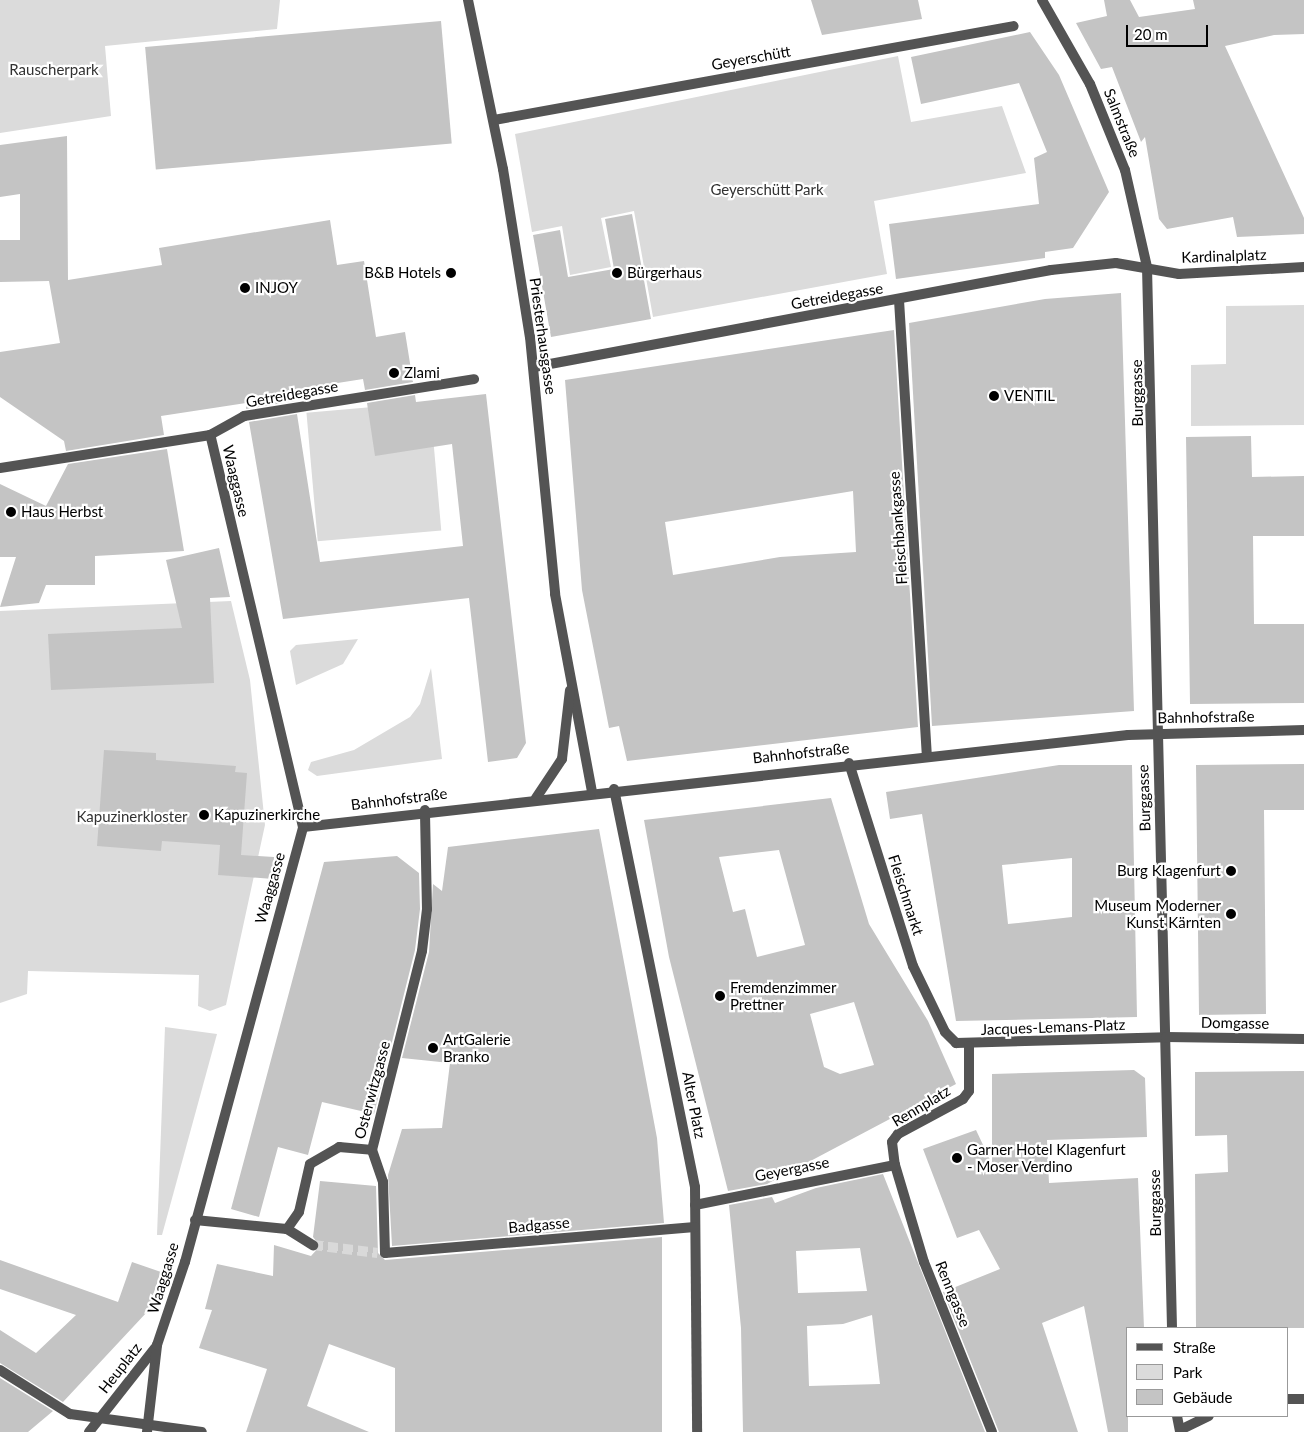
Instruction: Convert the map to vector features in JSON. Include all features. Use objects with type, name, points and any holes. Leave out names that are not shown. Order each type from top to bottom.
[{"type":"street","name":"Priesterhausgasse","points":[[468,0],[494,120],[534,367],[555,594],[592,791]]},
{"type":"street","name":"Salmstraße","points":[[1042,0],[1090,84],[1125,170],[1147,268]]},
{"type":"street","name":"Geyerschütt","points":[[494,120],[1014,26]]},
{"type":"street","name":"Getreidegasse","points":[[534,367],[1051,270],[1116,263],[1147,268]]},
{"type":"street","name":"Kardinalplatz","points":[[1147,268],[1180,274],[1304,267]]},
{"type":"street","name":"Burggasse","points":[[1147,268],[1172,1327]]},
{"type":"street","name":"Fleischbankgasse","points":[[899,300],[928,755]]},
{"type":"street","name":"Getreidegasse","points":[[0,468],[210,435],[244,416],[474,378]]},
{"type":"street","name":"Waaggasse","points":[[157,1345],[195,1220],[303,827],[210,435]]},
{"type":"street","name":"Priesterhausgasse","points":[[536,798],[562,759],[571,679]]},
{"type":"street","name":"Bahnhofstraße","points":[[303,827],[424,810],[928,755],[1157,733],[1304,730]]},
{"type":"street","name":"Fleischmarkt","points":[[849,763],[913,966],[946,1032]]},
{"type":"street","name":"Alter Platz","points":[[614,789],[695,1205],[697,1432]]},
{"type":"street","name":"Osterwitzgasse","points":[[287,1229],[299,1212],[310,1164],[339,1148],[372,1150],[422,951],[427,909],[424,810]]},
{"type":"street","name":"Jacques-Lemans-Platz","points":[[946,1032],[956,1043],[969,1046],[1166,1037]]},
{"type":"street","name":"Domgasse","points":[[1166,1037],[1304,1039]]},
{"type":"street","name":"Rennplatz","points":[[895,1165],[892,1142],[898,1134],[962,1099],[969,1091],[969,1046]]},
{"type":"street","name":"Badgasse","points":[[372,1150],[383,1182],[381,1253],[695,1227]]},
{"type":"street","name":"Geyergasse","points":[[695,1205],[895,1165]]},
{"type":"street","name":"Renngasse","points":[[895,1165],[924,1262],[992,1432]]},
{"type":"street","points":[[195,1220],[287,1229],[313,1245]]},
{"type":"street","name":"Heuplatz","points":[[89,1432],[157,1345]]},
{"type":"street","name":"Heuplatz","points":[[148,1428],[157,1345]]},
{"type":"street","points":[[0,1370],[55,1408],[98,1419],[148,1428],[202,1432]]},
{"type":"street","points":[[1289,1399],[1304,1399]]},
{"type":"street","points":[[1177,1417],[1180,1431],[1207,1417]]},
{"type":"green space","name":"Rauscherpark","points":[[0,0],[280,0],[277,29],[105,46],[111,116],[0,133]]},
{"type":"green space","name":"Geyerschütt Park","points":[[898,56],[911,122],[1002,106],[1026,173],[874,201],[887,274],[653,317],[634,211],[601,218],[611,267],[570,275],[562,226],[532,232],[515,134]]},
{"type":"green space","points":[[1304,305],[1304,425],[1191,426],[1191,365],[1226,364],[1226,306]]},
{"type":"green space","points":[[430,402],[441,531],[318,541],[306,413]]},
{"type":"green space","name":"Kapuzinerkloster","points":[[231,601],[250,680],[265,825],[226,1005],[210,1011],[198,1006],[199,975],[28,971],[27,994],[0,1003],[0,611]]},
{"type":"green space","points":[[358,639],[343,664],[296,685],[290,651],[296,645]]},
{"type":"green space","points":[[431,668],[442,759],[317,776],[308,770],[311,762],[354,750],[410,717],[420,704]]},
{"type":"green space","points":[[165,1027],[217,1034],[162,1235],[157,1235]]},
{"type":"building","points":[[811,0],[918,0],[922,19],[822,35]]},
{"type":"building","points":[[1104,0],[1130,0],[1139,17],[1195,9],[1193,0],[1304,0],[1304,34],[1274,35],[1225,46],[1304,218],[1304,234],[1237,237],[1233,217],[1167,229],[1159,219],[1145,137],[1141,142],[1112,67],[1101,69],[1076,23],[1107,16]]},
{"type":"building","points":[[441,21],[452,144],[156,169],[145,47]]},
{"type":"building","points":[[1030,32],[1059,75],[1109,192],[1073,248],[1045,252],[1045,258],[896,279],[889,224],[1039,204],[1034,158],[1047,152],[1019,83],[921,104],[911,57]]},
{"type":"building","points":[[67,136],[68,280],[162,265],[159,248],[330,220],[337,265],[364,261],[376,337],[405,332],[413,382],[365,390],[363,379],[293,390],[295,401],[246,409],[246,403],[161,416],[164,435],[66,451],[64,441],[0,397],[0,352],[60,343],[49,281],[0,282],[0,240],[20,240],[20,194],[0,197],[0,145]]},
{"type":"building","name":"Bürgerhaus","points":[[632,214],[651,319],[551,337],[533,235],[560,230],[568,277],[614,269],[605,219]]},
{"type":"building","points":[[1121,293],[1134,711],[932,726],[909,323],[1045,299]]},
{"type":"building","points":[[894,330],[918,727],[627,761],[619,726],[609,728],[582,590],[565,380]],"holes":[[[853,491],[856,552],[780,557],[673,575],[665,522]]]},
{"type":"building","points":[[486,394],[526,743],[517,758],[488,762],[469,598],[283,619],[249,422],[297,414],[320,562],[463,546],[452,444],[375,456],[367,403],[415,395],[416,402]]},
{"type":"building","points":[[1251,436],[1252,477],[1304,476],[1304,536],[1253,536],[1254,624],[1304,624],[1304,703],[1190,704],[1186,437]]},
{"type":"building","points":[[167,449],[184,551],[95,556],[95,585],[46,585],[39,603],[0,607],[16,557],[0,557],[0,484],[46,506],[68,464]]},
{"type":"building","points":[[219,548],[230,597],[210,598],[214,683],[51,690],[48,634],[182,628],[166,560]]},
{"type":"building","points":[[104,750],[156,753],[156,760],[236,766],[235,772],[247,773],[241,855],[274,857],[273,879],[218,875],[220,845],[162,841],[161,851],[97,846]]},
{"type":"building","name":"Burg Klagenfurt","points":[[1304,764],[1304,810],[1264,810],[1266,1014],[1199,1015],[1196,765]]},
{"type":"building","points":[[1059,765],[1132,765],[1137,1017],[956,1021],[922,814],[890,819],[886,792]],"holes":[[[1072,858],[1072,917],[1008,924],[1002,865]]]},
{"type":"building","points":[[831,798],[869,924],[928,1021],[956,1084],[767,1184],[728,1191],[669,957],[644,820]],"holes":[[[779,850],[805,945],[757,957],[745,909],[733,912],[719,857]],[[854,1002],[874,1065],[840,1074],[824,1067],[810,1014]]]},
{"type":"building","points":[[599,829],[657,1138],[664,1223],[392,1246],[388,1175],[402,1129],[442,1128],[450,1063],[402,1058],[429,952],[433,884],[442,891],[448,847]]},
{"type":"building","points":[[397,856],[419,873],[420,909],[415,950],[374,1114],[322,1102],[308,1155],[278,1147],[259,1217],[231,1209],[324,862]]},
{"type":"building","points":[[1134,1070],[1145,1078],[1147,1137],[1047,1140],[1049,1183],[1138,1178],[1144,1327],[1126,1327],[1126,1417],[1128,1417],[1128,1432],[1108,1432],[1084,1306],[1042,1323],[1078,1432],[999,1432],[943,1292],[1000,1269],[979,1230],[957,1238],[923,1149],[976,1130],[992,1164],[992,1074]]},
{"type":"building","points":[[1304,1071],[1304,1328],[1196,1327],[1195,1174],[1228,1172],[1227,1135],[1195,1136],[1195,1072]]},
{"type":"building","points":[[883,1174],[985,1432],[743,1432],[741,1328],[729,1205],[772,1197],[775,1203],[816,1188]],"holes":[[[860,1248],[867,1291],[798,1293],[796,1251]],[[872,1315],[880,1384],[809,1386],[807,1326],[843,1324]]]},
{"type":"building","points":[[320,1181],[376,1186],[378,1253],[385,1260],[662,1237],[662,1432],[395,1432],[395,1368],[329,1344],[307,1406],[369,1432],[246,1432],[267,1369],[199,1348],[212,1310],[205,1309],[217,1264],[273,1276],[274,1245],[311,1256],[320,1246],[313,1237]]},
{"type":"building","points":[[0,1260],[118,1302],[132,1262],[161,1272],[147,1312],[63,1402],[0,1363],[0,1330],[36,1353],[76,1315],[0,1289]]},
{"type":"building","points":[[0,1378],[53,1411],[28,1432],[0,1432]]},
{"type":"tunnel","points":[[313,1245],[378,1253]]},
{"type":"place","name":"B&B Hotels","points":[[451,273]]},
{"type":"place","name":"Bürgerhaus","points":[[617,273]]},
{"type":"place","name":"INJOY","points":[[245,288]]},
{"type":"place","name":"Zlami","points":[[394,373]]},
{"type":"place","name":"VENTIL","points":[[994,396]]},
{"type":"place","name":"Haus Herbst","points":[[11,512]]},
{"type":"place","name":"Kapuzinerkirche","points":[[204,815]]},
{"type":"place","name":"Burg Klagenfurt","points":[[1231,871]]},
{"type":"place","name":"Museum Moderner Kunst Kärnten","points":[[1231,914]]},
{"type":"place","name":"Fremdenzimmer Prettner","points":[[720,996]]},
{"type":"place","name":"ArtGalerie Branko","points":[[433,1048]]},
{"type":"place","name":"Garner Hotel Klagenfurt - Moser Verdino","points":[[957,1158]]}]
